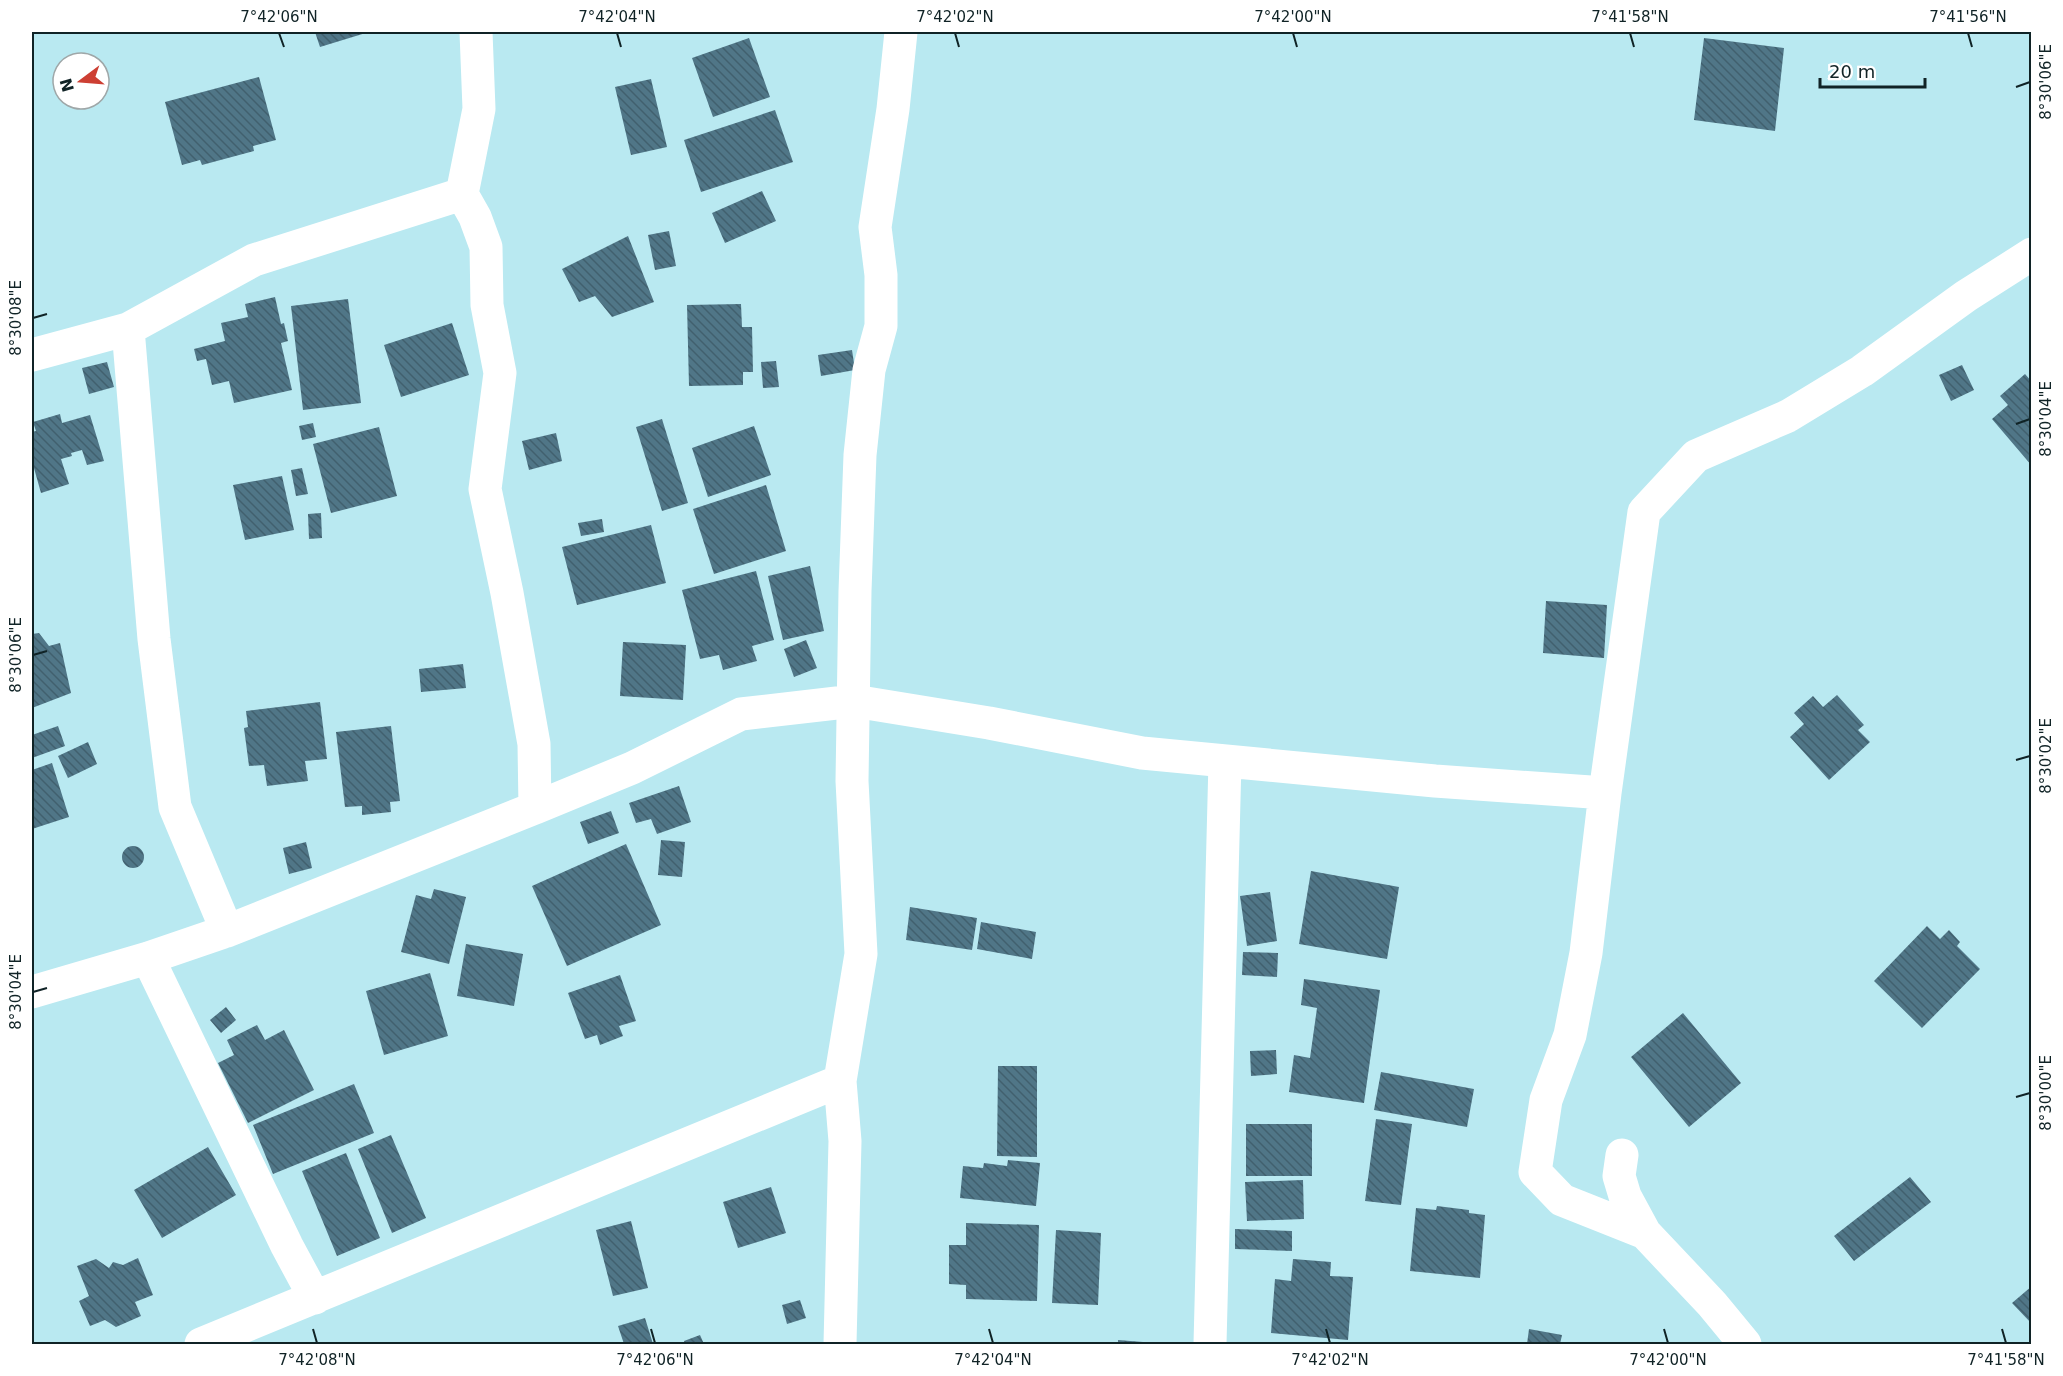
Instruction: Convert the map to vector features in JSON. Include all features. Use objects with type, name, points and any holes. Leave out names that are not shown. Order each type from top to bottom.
[{"type":"street","points":[[476,32],[479,109],[462,194],[475,217],[486,247],[487,305],[500,373],[485,489],[507,593],[534,744],[535,808]]},
{"type":"street","points":[[840,1344],[845,1141],[840,1081],[861,954],[852,781],[860,455],[869,370],[881,326],[881,275],[874,227],[893,109],[901,32]]},
{"type":"street","points":[[32,355],[128,329],[254,260],[462,194]]},
{"type":"street","points":[[1645,1233],[1562,1200],[1534,1172],[1546,1100],[1570,1035],[1586,953],[1605,793],[1644,512],[1696,456],[1788,416],[1862,371],[1965,296],[2031,254]]},
{"type":"street","points":[[128,329],[154,639],[175,807],[227,931]]},
{"type":"street","points":[[32,992],[148,958],[227,931],[632,768],[741,714],[854,701],[989,723],[1142,753],[1435,781],[1605,793]]},
{"type":"street","points":[[1210,1344],[1225,761]]},
{"type":"street","points":[[148,958],[282,1235],[315,1298]]},
{"type":"street","points":[[201,1344],[840,1081]]},
{"type":"street","points":[[1622,1155],[1619,1176],[1625,1196],[1645,1233],[1712,1304],[1745,1344]]},
{"type":"building","points":[[315,32],[369,32],[320,47]]},
{"type":"building","points":[[749,38],[770,97],[713,117],[692,58]]},
{"type":"building","points":[[1704,38],[1784,48],[1775,131],[1694,120]]},
{"type":"building","points":[[259,77],[276,140],[253,146],[254,151],[202,165],[200,160],[182,165],[165,102]]},
{"type":"building","points":[[651,79],[667,147],[631,155],[615,87]]},
{"type":"building","points":[[775,110],[793,162],[701,192],[684,140]]},
{"type":"building","points":[[762,191],[776,221],[725,243],[712,213]]},
{"type":"building","points":[[669,231],[676,266],[655,270],[648,235]]},
{"type":"building","points":[[628,236],[654,302],[612,317],[595,296],[579,302],[562,269]]},
{"type":"building","points":[[275,297],[281,324],[284,323],[288,341],[281,343],[292,390],[234,403],[229,381],[212,385],[206,359],[197,361],[194,349],[225,341],[221,323],[248,317],[245,304]]},
{"type":"building","points":[[348,299],[361,403],[303,410],[291,306]]},
{"type":"building","points":[[741,304],[742,327],[752,327],[753,372],[743,372],[743,385],[689,386],[687,305]]},
{"type":"building","points":[[452,323],[469,375],[401,397],[384,345]]},
{"type":"building","points":[[852,350],[855,370],[821,376],[818,355]]},
{"type":"building","points":[[776,361],[779,387],[763,388],[761,362]]},
{"type":"building","points":[[107,362],[114,387],[89,394],[82,368]]},
{"type":"building","points":[[1962,365],[1974,390],[1951,401],[1939,375]]},
{"type":"building","points":[[2025,374],[2032,382],[2032,466],[1992,419],[2008,405],[2000,396]]},
{"type":"building","points":[[60,414],[62,423],[90,415],[104,461],[87,465],[82,450],[71,453],[72,456],[61,459],[69,484],[41,493],[32,461],[32,432],[36,431],[33,422]]},
{"type":"building","points":[[662,419],[688,503],[662,511],[636,427]]},
{"type":"building","points":[[313,423],[316,437],[302,440],[299,426]]},
{"type":"building","points":[[754,426],[771,475],[708,497],[692,448]]},
{"type":"building","points":[[379,427],[397,496],[331,513],[313,444]]},
{"type":"building","points":[[556,433],[562,461],[529,470],[522,441]]},
{"type":"building","points":[[302,468],[308,494],[296,496],[291,470]]},
{"type":"building","points":[[282,476],[294,530],[245,540],[233,485]]},
{"type":"building","points":[[766,485],[786,551],[714,574],[693,509]]},
{"type":"building","points":[[321,513],[322,538],[309,539],[308,514]]},
{"type":"building","points":[[602,519],[604,532],[581,536],[578,523]]},
{"type":"building","points":[[651,525],[666,583],[577,605],[562,547]]},
{"type":"building","points":[[810,566],[824,631],[783,640],[768,576]]},
{"type":"building","points":[[756,571],[774,640],[752,646],[757,661],[723,670],[719,655],[700,659],[682,590]]},
{"type":"building","points":[[1546,601],[1607,605],[1604,658],[1543,653]]},
{"type":"building","points":[[39,633],[49,646],[60,643],[71,693],[32,708],[32,634]]},
{"type":"building","points":[[806,640],[817,668],[794,677],[784,649]]},
{"type":"building","points":[[623,642],[686,645],[683,700],[620,696]]},
{"type":"building","points":[[463,664],[466,688],[421,692],[419,669]]},
{"type":"building","points":[[1837,695],[1864,725],[1858,730],[1870,742],[1829,780],[1790,737],[1804,724],[1794,713],[1813,696],[1823,707]]},
{"type":"building","points":[[320,702],[327,759],[305,761],[308,781],[267,786],[264,765],[249,766],[244,728],[248,727],[246,711]]},
{"type":"building","points":[[58,726],[65,746],[32,758],[32,735]]},
{"type":"building","points":[[391,726],[400,801],[390,802],[391,812],[362,815],[362,806],[345,807],[336,732]]},
{"type":"building","points":[[88,742],[97,764],[68,778],[58,756]]},
{"type":"building","points":[[52,763],[69,817],[32,829],[32,770]]},
{"type":"building","points":[[679,786],[691,822],[657,834],[651,819],[636,823],[629,803]]},
{"type":"building","points":[[611,811],[619,833],[588,844],[580,822]]},
{"type":"building","points":[[661,840],[685,842],[682,877],[658,875]]},
{"type":"building","points":[[306,842],[312,868],[289,874],[283,848]]},
{"type":"building","points":[[626,844],[661,925],[567,966],[532,886]]},
{"type":"building","points":[[133,846],[141,849],[144,857],[141,865],[133,868],[125,865],[122,857],[125,849]]},
{"type":"building","points":[[1311,871],[1399,887],[1387,959],[1299,944]]},
{"type":"building","points":[[434,889],[466,897],[449,964],[401,952],[416,895],[431,899]]},
{"type":"building","points":[[1270,892],[1277,941],[1247,946],[1240,896]]},
{"type":"building","points":[[910,907],[977,918],[972,950],[906,940]]},
{"type":"building","points":[[981,922],[1036,932],[1032,959],[977,949]]},
{"type":"building","points":[[1927,926],[1940,939],[1949,930],[1960,942],[1957,946],[1980,969],[1922,1028],[1874,981]]},
{"type":"building","points":[[466,944],[523,954],[514,1006],[457,996]]},
{"type":"building","points":[[1243,952],[1278,953],[1277,977],[1242,975]]},
{"type":"building","points":[[430,973],[448,1036],[384,1055],[366,991]]},
{"type":"building","points":[[620,975],[636,1021],[619,1026],[623,1036],[600,1045],[597,1035],[585,1039],[568,993]]},
{"type":"building","points":[[1304,979],[1380,990],[1364,1103],[1289,1092],[1294,1055],[1310,1058],[1317,1008],[1301,1005]]},
{"type":"building","points":[[226,1007],[236,1020],[221,1033],[210,1020]]},
{"type":"building","points":[[1683,1013],[1741,1083],[1689,1127],[1631,1057]]},
{"type":"building","points":[[257,1025],[265,1040],[284,1030],[314,1090],[248,1123],[218,1063],[234,1055],[227,1040]]},
{"type":"building","points":[[1276,1050],[1277,1074],[1251,1076],[1250,1051]]},
{"type":"building","points":[[998,1066],[1037,1066],[1037,1157],[997,1156]]},
{"type":"building","points":[[1381,1072],[1474,1089],[1467,1127],[1374,1110]]},
{"type":"building","points":[[354,1084],[374,1133],[273,1174],[253,1125]]},
{"type":"building","points":[[1376,1119],[1412,1124],[1401,1205],[1365,1201]]},
{"type":"building","points":[[1246,1124],[1312,1124],[1312,1176],[1246,1176]]},
{"type":"building","points":[[391,1135],[426,1218],[392,1233],[358,1149]]},
{"type":"building","points":[[208,1147],[236,1195],[162,1238],[134,1190]]},
{"type":"building","points":[[346,1153],[380,1238],[337,1256],[302,1171]]},
{"type":"building","points":[[1008,1160],[1040,1163],[1036,1206],[960,1198],[963,1166],[983,1168],[984,1163],[1007,1166]]},
{"type":"building","points":[[1910,1177],[1931,1202],[1854,1261],[1834,1236]]},
{"type":"building","points":[[1303,1180],[1304,1219],[1247,1221],[1245,1182]]},
{"type":"building","points":[[771,1187],[786,1233],[738,1248],[723,1202]]},
{"type":"building","points":[[1437,1206],[1469,1210],[1469,1213],[1485,1215],[1480,1278],[1410,1271],[1416,1208],[1436,1210]]},
{"type":"building","points":[[631,1221],[648,1288],[613,1296],[596,1230]]},
{"type":"building","points":[[966,1223],[1039,1225],[1037,1301],[966,1299],[966,1285],[949,1284],[949,1245],[966,1245]]},
{"type":"building","points":[[1235,1229],[1292,1231],[1292,1251],[1235,1249]]},
{"type":"building","points":[[1056,1230],[1101,1233],[1098,1305],[1052,1303]]},
{"type":"building","points":[[138,1258],[153,1295],[135,1302],[141,1316],[116,1327],[105,1320],[90,1326],[79,1301],[89,1296],[77,1266],[96,1259],[109,1268],[113,1262],[123,1265]]},
{"type":"building","points":[[1293,1259],[1331,1262],[1330,1276],[1353,1277],[1348,1340],[1271,1333],[1275,1279],[1291,1281]]},
{"type":"building","points":[[2032,1286],[2032,1324],[2012,1303]]},
{"type":"building","points":[[800,1300],[806,1318],[787,1324],[782,1305]]},
{"type":"building","points":[[645,1318],[653,1344],[624,1344],[618,1326]]},
{"type":"building","points":[[1529,1329],[1562,1335],[1560,1344],[1527,1344]]},
{"type":"building","points":[[700,1335],[704,1344],[685,1344],[684,1341]]},
{"type":"building","points":[[1118,1340],[1143,1342],[1143,1344],[1118,1344]]}]
